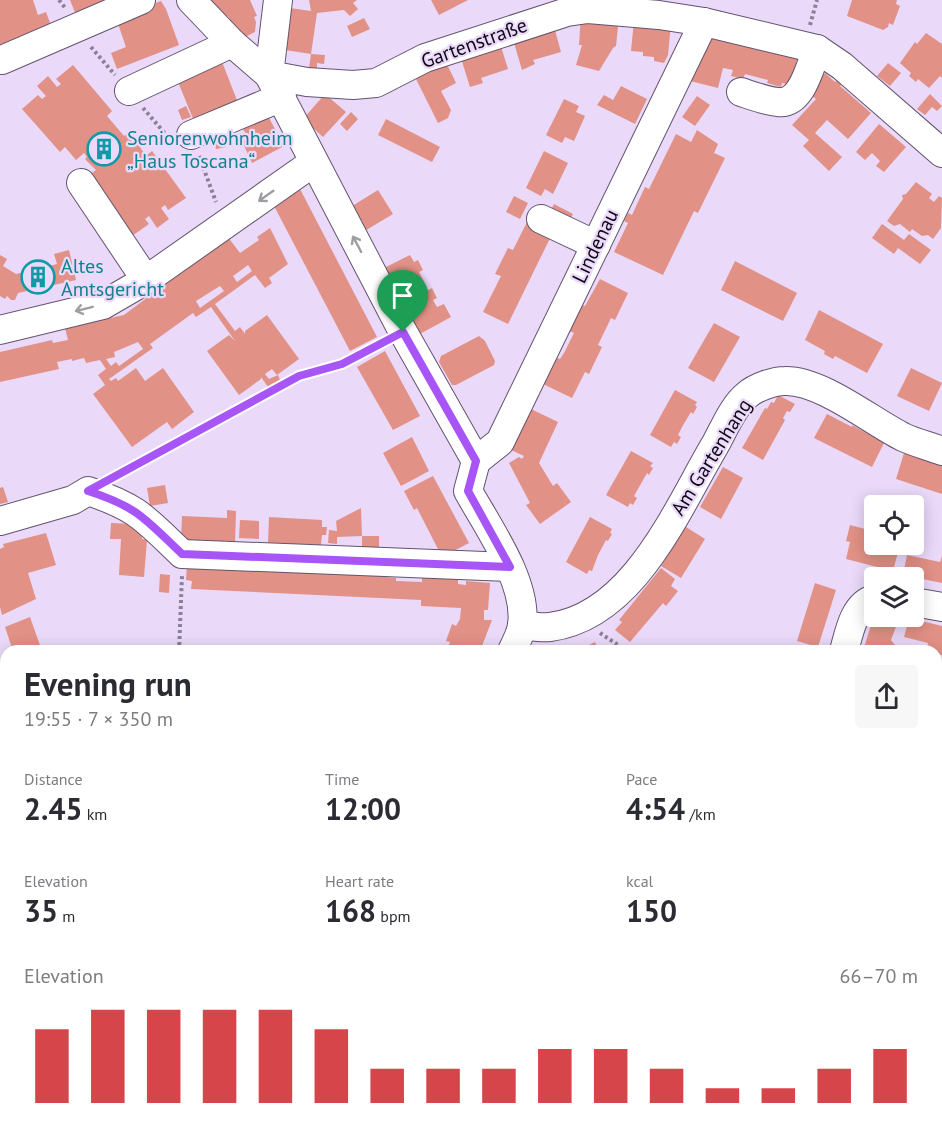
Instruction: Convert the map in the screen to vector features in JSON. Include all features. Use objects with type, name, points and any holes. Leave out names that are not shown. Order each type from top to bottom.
[{"type":"street","points":[[2,60],[141,0]]},
{"type":"street","name":"Gartenstraße","points":[[190,0],[275,86],[307,82],[353,85],[376,83],[425,58],[567,12],[588,9],[659,15],[704,22],[817,49],[842,66],[942,153]]},
{"type":"street","points":[[278,0],[275,86],[403,332],[476,461],[468,491],[510,567],[520,593],[522,625],[514,645]]},
{"type":"street","name":"Lindenau","points":[[476,461],[500,442],[704,22]]},
{"type":"street","points":[[129,91],[232,44]]},
{"type":"street","points":[[741,92],[778,102],[786,102],[795,97],[817,49]]},
{"type":"street","points":[[186,142],[275,86]]},
{"type":"street","points":[[0,330],[103,305],[146,280],[314,162]]},
{"type":"street","points":[[81,183],[146,280]]},
{"type":"street","points":[[541,219],[596,246]]},
{"type":"street","name":"Am Gartenhang","points":[[522,625],[549,627],[579,619],[611,599],[635,578],[730,418],[746,395],[765,386],[783,381],[802,383],[832,396],[905,438],[942,451]]},
{"type":"street","points":[[0,521],[73,500],[88,491],[119,501],[142,515],[182,554],[510,567]]},
{"type":"street","points":[[924,604],[942,607]]},
{"type":"street","points":[[846,645],[857,613],[864,606]]},
{"type":"path","points":[[74,27],[129,91],[186,142],[225,225]]},
{"type":"path","points":[[88,491],[299,376],[342,364],[403,332]]},
{"type":"path","points":[[179,645],[183,583]]},
{"type":"building","points":[[0,0],[33,0],[38,15],[46,12],[52,28],[0,49]]},
{"type":"building","points":[[70,0],[112,0],[76,15]]},
{"type":"building","points":[[211,0],[250,0],[257,16],[254,17],[255,32],[245,37],[236,32],[228,16],[221,20]]},
{"type":"building","points":[[309,0],[357,0],[353,3],[358,9],[350,16],[344,10],[317,13],[311,54],[285,50],[290,8],[311,11]]},
{"type":"building","points":[[431,0],[468,0],[439,15]]},
{"type":"building","points":[[852,0],[897,0],[896,4],[900,6],[893,25],[889,23],[888,27],[883,30],[847,16]]},
{"type":"building","points":[[161,1],[179,45],[117,69],[111,53],[126,47],[116,18]]},
{"type":"building","points":[[581,14],[619,17],[616,46],[599,71],[576,65],[582,45],[579,45]]},
{"type":"building","points":[[364,18],[370,29],[352,37],[347,26]]},
{"type":"building","points":[[634,20],[671,23],[668,55],[664,63],[654,61],[654,57],[643,56],[643,52],[631,51]]},
{"type":"building","points":[[553,23],[561,52],[533,60],[535,64],[522,70],[512,36]]},
{"type":"building","points":[[926,33],[942,44],[942,78],[940,76],[929,88],[918,79],[916,82],[909,76],[911,73],[900,63],[915,42],[917,44]]},
{"type":"building","points":[[703,36],[798,57],[790,85],[782,83],[781,87],[767,83],[768,80],[745,74],[743,79],[731,76],[733,70],[723,68],[718,88],[686,80]]},
{"type":"building","points":[[499,40],[508,69],[481,78],[483,83],[470,87],[459,52]]},
{"type":"building","points":[[311,54],[325,55],[324,64],[317,63],[317,68],[309,68]]},
{"type":"building","points":[[443,56],[456,83],[441,91],[451,110],[448,118],[438,123],[412,71]]},
{"type":"building","points":[[221,59],[238,103],[194,121],[176,77]]},
{"type":"building","points":[[888,63],[901,73],[890,86],[877,76]]},
{"type":"building","name":"Seniorenwohnheim „Haus Toscana“","points":[[73,65],[112,111],[107,116],[124,136],[130,132],[146,156],[152,151],[186,198],[168,210],[165,205],[161,208],[169,219],[157,228],[149,216],[145,219],[149,224],[132,236],[88,176],[96,170],[85,159],[87,157],[84,153],[76,160],[65,147],[60,152],[22,109],[38,95],[42,99],[46,96],[37,86],[48,76],[57,87],[61,84],[56,79]]},
{"type":"building","points":[[825,73],[835,82],[837,80],[842,84],[840,86],[871,113],[848,139],[827,120],[815,133],[842,157],[829,171],[803,146],[809,140],[792,125],[816,99],[808,93]]},
{"type":"building","points":[[621,86],[647,99],[635,124],[597,105],[604,95],[613,100]]},
{"type":"building","points":[[325,94],[346,112],[323,137],[303,119]]},
{"type":"building","points":[[930,94],[942,106],[937,111],[932,107],[925,115],[917,109]]},
{"type":"building","points":[[697,96],[710,105],[695,126],[682,117]]},
{"type":"building","points":[[564,99],[579,106],[576,112],[585,116],[574,141],[565,137],[562,143],[546,135]]},
{"type":"building","points":[[186,106],[191,117],[182,120],[178,110]]},
{"type":"building","points":[[351,112],[358,119],[347,131],[340,124]]},
{"type":"building","points":[[268,116],[284,146],[252,163],[242,141],[248,138],[243,129]]},
{"type":"building","points":[[386,119],[440,147],[432,162],[378,135]]},
{"type":"building","points":[[879,124],[906,147],[884,172],[876,166],[880,161],[872,153],[865,160],[856,152]]},
{"type":"building","points":[[697,130],[718,144],[714,153],[725,158],[698,213],[694,211],[663,275],[614,252],[628,223],[624,221],[628,213],[632,215],[645,187],[649,189],[676,134],[691,142]]},
{"type":"building","points":[[223,133],[226,147],[216,149],[213,136]]},
{"type":"building","points":[[544,151],[568,163],[553,194],[545,189],[541,196],[526,188]]},
{"type":"building","points":[[916,182],[932,194],[929,198],[934,202],[939,196],[942,198],[941,228],[933,239],[928,235],[922,236],[912,229],[910,232],[900,224],[894,226],[887,221],[903,199],[902,195],[906,194]]},
{"type":"building","points":[[300,189],[377,337],[350,351],[273,204]]},
{"type":"building","points":[[378,190],[393,214],[363,232],[349,208]]},
{"type":"building","points":[[514,196],[528,203],[520,219],[506,212]]},
{"type":"building","points":[[554,204],[573,214],[569,222],[550,212]]},
{"type":"building","points":[[530,216],[555,228],[508,324],[483,312],[501,276],[495,274],[508,248],[513,250]]},
{"type":"building","points":[[882,224],[904,240],[909,234],[931,250],[920,264],[898,248],[894,254],[872,238]]},
{"type":"building","points":[[270,228],[288,264],[269,278],[272,283],[265,288],[255,275],[215,304],[235,331],[240,327],[245,334],[245,331],[267,315],[299,359],[277,375],[272,369],[265,374],[269,379],[278,375],[280,380],[268,387],[261,377],[239,395],[207,351],[229,335],[235,341],[211,307],[196,317],[193,313],[150,344],[153,348],[109,379],[111,381],[116,378],[118,381],[136,368],[145,381],[163,368],[194,412],[172,429],[167,422],[132,447],[93,394],[105,385],[98,375],[106,369],[100,360],[86,363],[84,358],[57,362],[59,369],[0,382],[0,352],[52,340],[53,343],[68,340],[65,328],[124,315],[228,237],[240,253],[259,240],[257,237]],"holes":[[[248,265],[252,271],[237,282],[233,276]],[[220,286],[224,291],[200,308],[196,301]],[[138,342],[143,349],[119,366],[116,362],[111,366],[106,359],[115,357],[114,352]]]},
{"type":"building","name":"Altes Amtsgericht","points":[[69,250],[76,280],[18,293],[15,300],[7,296],[5,299],[0,296],[0,255],[7,259],[3,266],[16,274],[57,264],[54,254]]},
{"type":"building","points":[[410,255],[414,262],[418,260],[423,270],[419,272],[428,290],[432,288],[437,298],[433,300],[437,307],[444,304],[451,317],[418,335],[384,268]]},
{"type":"building","points":[[735,261],[797,293],[783,321],[721,290]]},
{"type":"building","points":[[600,279],[628,293],[615,320],[611,318],[598,345],[602,347],[589,374],[585,372],[572,398],[543,384],[557,358],[560,359],[564,353],[574,333],[569,331],[582,305],[585,306]]},
{"type":"building","points":[[819,310],[883,344],[867,373],[835,356],[833,359],[824,354],[825,351],[805,340]]},
{"type":"building","points":[[714,323],[740,337],[714,382],[688,368]]},
{"type":"building","points":[[479,336],[485,341],[495,361],[494,365],[452,385],[439,362],[441,356]]},
{"type":"building","points":[[385,351],[420,416],[393,430],[357,367]]},
{"type":"building","points":[[911,368],[942,383],[929,411],[897,396]]},
{"type":"building","points":[[675,390],[697,402],[695,405],[697,407],[682,427],[678,435],[681,437],[677,444],[674,442],[671,447],[650,435]]},
{"type":"building","points":[[778,395],[795,404],[783,418],[785,420],[763,460],[742,448],[765,408],[767,409],[771,402],[774,403]]},
{"type":"building","points":[[531,409],[558,422],[539,463],[553,486],[557,483],[571,502],[540,524],[526,505],[530,503],[509,463],[519,457],[522,459],[524,456],[511,450]]},
{"type":"building","points":[[827,414],[884,443],[872,467],[814,438]]},
{"type":"building","points":[[412,437],[429,471],[401,486],[383,453]]},
{"type":"building","points":[[631,451],[653,463],[650,466],[653,468],[649,475],[647,473],[634,496],[637,498],[633,505],[630,503],[628,507],[606,495]]},
{"type":"building","points":[[904,453],[942,465],[942,494],[896,479]]},
{"type":"building","points":[[723,467],[743,478],[721,519],[700,507]]},
{"type":"building","points":[[433,476],[469,543],[442,557],[417,508],[414,510],[404,491]]},
{"type":"building","points":[[165,485],[168,503],[150,506],[147,488]]},
{"type":"building","points":[[3,487],[8,502],[0,504],[0,488]]},
{"type":"building","points":[[361,508],[362,536],[337,537],[337,544],[328,543],[329,530],[337,531],[336,521]]},
{"type":"building","points":[[227,510],[236,511],[235,544],[181,541],[182,516],[227,518]]},
{"type":"building","points":[[269,517],[322,520],[322,527],[327,527],[326,535],[322,535],[321,545],[268,543]]},
{"type":"building","points":[[590,517],[612,529],[610,533],[612,534],[608,541],[606,540],[592,571],[589,570],[587,574],[566,562]]},
{"type":"building","points":[[240,520],[259,521],[259,539],[239,538]]},
{"type":"building","points":[[111,523],[134,524],[134,529],[142,530],[142,539],[147,540],[144,577],[119,575],[121,539],[110,539]]},
{"type":"building","points":[[850,525],[864,529],[864,555],[897,555],[894,567],[877,567],[846,559],[850,542],[846,541]]},
{"type":"building","points":[[686,527],[705,539],[681,578],[661,566]]},
{"type":"building","points":[[46,533],[56,565],[28,573],[36,599],[2,615],[0,549],[4,547],[3,544]]},
{"type":"building","points":[[362,536],[379,536],[379,554],[362,554]]},
{"type":"building","points":[[907,555],[940,562],[942,556],[942,583],[924,579],[924,567],[905,567]]},
{"type":"building","points":[[187,564],[385,573],[385,577],[396,578],[396,581],[422,582],[422,577],[458,579],[458,584],[466,585],[466,581],[490,583],[488,610],[484,610],[484,620],[492,620],[482,645],[449,645],[450,642],[446,641],[452,624],[456,626],[460,619],[461,608],[421,606],[421,600],[191,589],[192,581],[186,580]]},
{"type":"building","points":[[661,568],[675,579],[671,586],[678,591],[666,606],[663,603],[630,642],[615,630],[622,622],[619,620]]},
{"type":"building","points":[[160,574],[170,575],[169,593],[159,592]]},
{"type":"building","points":[[815,583],[836,590],[819,645],[797,641]]},
{"type":"building","points":[[30,617],[40,645],[11,645],[5,627]]},
{"type":"building","points":[[924,622],[942,626],[942,645],[928,645],[928,643],[904,637],[907,627],[924,627]]},
{"type":"building","points":[[870,627],[896,627],[891,640],[895,645],[865,645]]},
{"type":"place","name":"Seniorenwohnheim „Haus Toscana“","points":[[104,149]]},
{"type":"place","name":"Altes Amtsgericht","points":[[38,277]]},
{"type":"route","points":[[403,332],[476,461],[468,491],[510,567],[182,554],[142,515],[119,501],[88,491],[299,376],[342,364],[403,332]]}]
